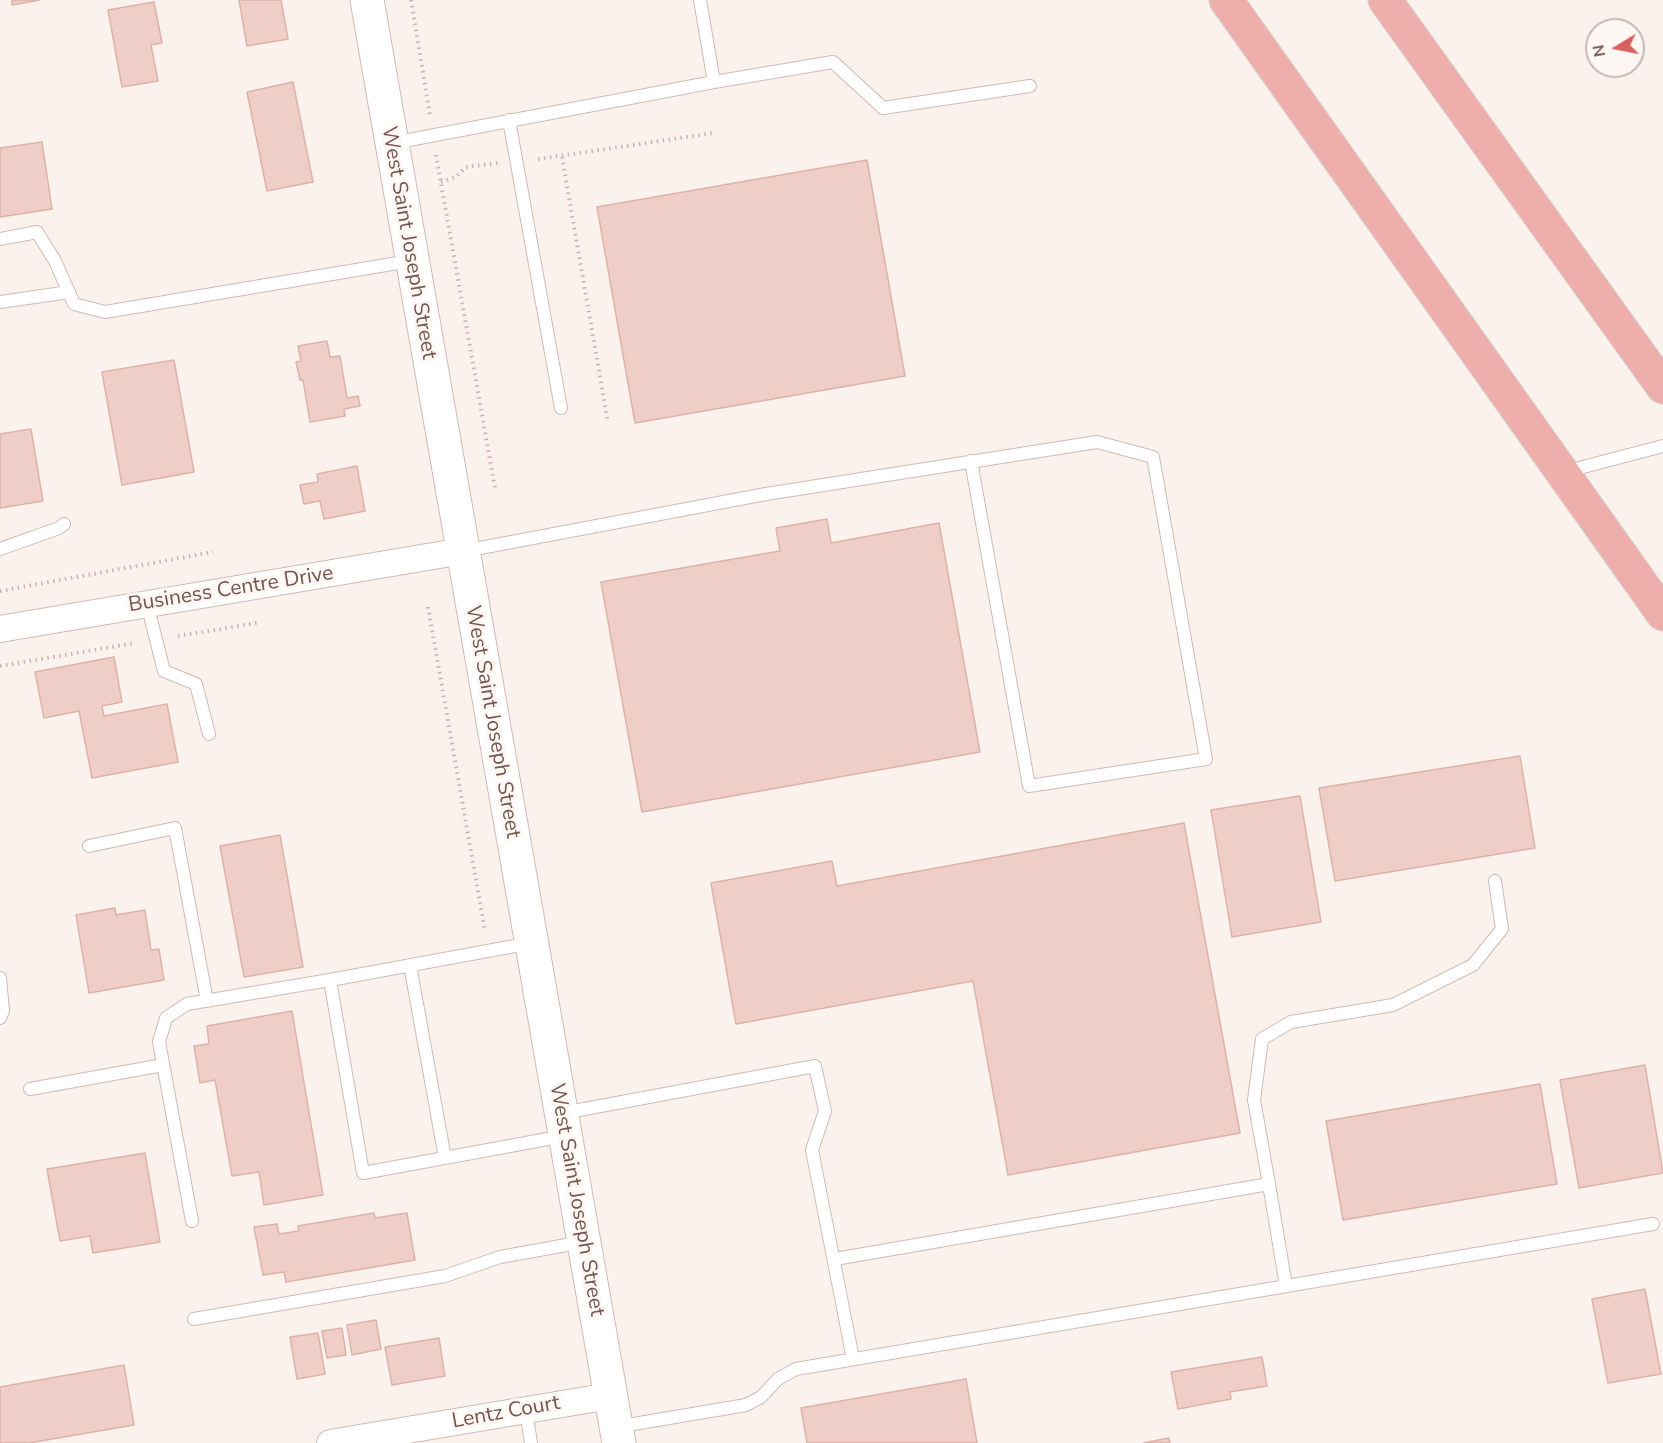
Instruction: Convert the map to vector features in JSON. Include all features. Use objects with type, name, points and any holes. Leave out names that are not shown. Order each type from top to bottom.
[{"type":"highway","points":[[1226,0],[1663,614]]},
{"type":"highway","points":[[1385,0],[1663,387]]},
{"type":"street","name":"West Saint Joseph Street","points":[[367,0],[410,261],[615,1422]]},
{"type":"street","name":"Business Centre Drive","points":[[0,629],[463,551]]},
{"type":"street","name":"Lentz Court","points":[[330,1443],[372,1440],[526,1410],[615,1422]]},
{"type":"lane","points":[[700,0],[714,82]]},
{"type":"lane","points":[[392,143],[714,82],[833,62],[882,108],[1030,86]]},
{"type":"lane","points":[[509,120],[561,408]]},
{"type":"lane","points":[[0,239],[37,232],[74,304],[105,312],[410,261]]},
{"type":"lane","points":[[0,302],[69,292]]},
{"type":"lane","points":[[463,551],[766,494],[971,461],[1097,441],[1153,457],[1206,759],[1029,786],[971,461]]},
{"type":"lane","points":[[1563,472],[1663,446]]},
{"type":"lane","points":[[0,549],[59,528],[64,524]]},
{"type":"lane","points":[[147,604],[164,671],[196,684],[209,734]]},
{"type":"lane","points":[[89,846],[175,828],[207,1000]]},
{"type":"lane","points":[[1286,1286],[1254,1100],[1262,1039],[1291,1023],[1393,1005],[1473,965],[1502,929],[1496,881]]},
{"type":"lane","points":[[192,1221],[159,1042],[166,1018],[188,1004],[207,1000],[532,943]]},
{"type":"lane","points":[[410,965],[445,1158]]},
{"type":"lane","points":[[0,978],[3,1011],[0,1017]]},
{"type":"lane","points":[[330,980],[363,1173],[445,1158],[563,1125],[815,1066],[825,1111],[812,1150],[853,1359]]},
{"type":"lane","points":[[30,1089],[163,1065]]},
{"type":"lane","points":[[835,1259],[1269,1184]]},
{"type":"lane","points":[[615,1422],[746,1405],[761,1397],[778,1378],[796,1369],[1653,1224]]},
{"type":"lane","points":[[195,1319],[445,1276],[500,1257],[583,1242]]},
{"type":"lane","points":[[526,1410],[531,1443]]},
{"type":"path","points":[[411,0],[495,488]]},
{"type":"path","points":[[441,182],[456,177],[466,167],[562,157],[714,133]]},
{"type":"path","points":[[562,157],[608,423]]},
{"type":"path","points":[[0,591],[213,552]]},
{"type":"path","points":[[428,607],[488,951]]},
{"type":"path","points":[[0,666],[257,623]]},
{"type":"building","points":[[12,0],[40,0],[12,5]]},
{"type":"building","points":[[239,0],[281,0],[288,39],[247,46]]},
{"type":"building","points":[[154,2],[162,43],[151,45],[158,81],[122,87],[108,10]]},
{"type":"building","points":[[293,82],[313,182],[267,191],[247,92]]},
{"type":"building","points":[[42,142],[52,209],[0,217],[0,148]]},
{"type":"building","points":[[867,160],[905,376],[635,423],[597,207]]},
{"type":"building","points":[[327,341],[330,357],[340,356],[347,398],[358,396],[360,406],[344,409],[345,416],[310,422],[303,380],[300,380],[296,362],[301,361],[298,346]]},
{"type":"building","points":[[174,360],[194,472],[122,485],[102,372]]},
{"type":"building","points":[[31,429],[43,501],[0,508],[0,434]]},
{"type":"building","points":[[357,466],[365,511],[324,519],[320,501],[304,504],[300,485],[318,482],[317,474]]},
{"type":"building","points":[[827,519],[831,543],[939,523],[980,752],[642,812],[601,582],[780,551],[776,528]]},
{"type":"building","points":[[114,657],[122,702],[102,706],[104,716],[167,704],[178,762],[92,778],[79,711],[44,718],[35,672]]},
{"type":"building","points":[[1520,756],[1535,848],[1335,881],[1319,788]]},
{"type":"building","points":[[1300,796],[1321,922],[1232,937],[1211,810]]},
{"type":"building","points":[[1184,823],[1240,1133],[1008,1175],[973,981],[736,1024],[711,883],[832,861],[837,886]]},
{"type":"building","points":[[280,835],[303,967],[244,977],[220,846]]},
{"type":"building","points":[[115,908],[116,915],[145,910],[151,950],[159,949],[164,980],[89,993],[76,915]]},
{"type":"building","points":[[292,1011],[323,1195],[264,1205],[259,1172],[232,1176],[215,1080],[200,1083],[194,1046],[209,1044],[207,1026]]},
{"type":"building","points":[[1645,1065],[1663,1173],[1579,1188],[1560,1080]]},
{"type":"building","points":[[1540,1084],[1557,1184],[1343,1220],[1326,1121]]},
{"type":"building","points":[[145,1153],[160,1242],[93,1253],[90,1236],[60,1241],[47,1169]]},
{"type":"building","points":[[374,1213],[375,1218],[407,1213],[415,1260],[286,1282],[284,1272],[263,1275],[254,1227],[277,1224],[279,1234],[299,1231],[298,1226]]},
{"type":"building","points":[[1645,1289],[1661,1374],[1608,1383],[1592,1299]]},
{"type":"building","points":[[376,1320],[381,1349],[352,1355],[347,1325]]},
{"type":"building","points":[[342,1328],[346,1355],[327,1358],[322,1331]]},
{"type":"building","points":[[318,1333],[325,1374],[297,1379],[290,1337]]},
{"type":"building","points":[[439,1338],[445,1376],[392,1385],[385,1347]]},
{"type":"building","points":[[1262,1357],[1267,1386],[1230,1392],[1231,1399],[1178,1409],[1171,1372]]},
{"type":"building","points":[[124,1365],[134,1425],[29,1443],[0,1443],[0,1387]]},
{"type":"building","points":[[966,1379],[977,1443],[807,1443],[801,1408]]},
{"type":"building","points":[[1169,1438],[1170,1443],[1143,1443]]}]
